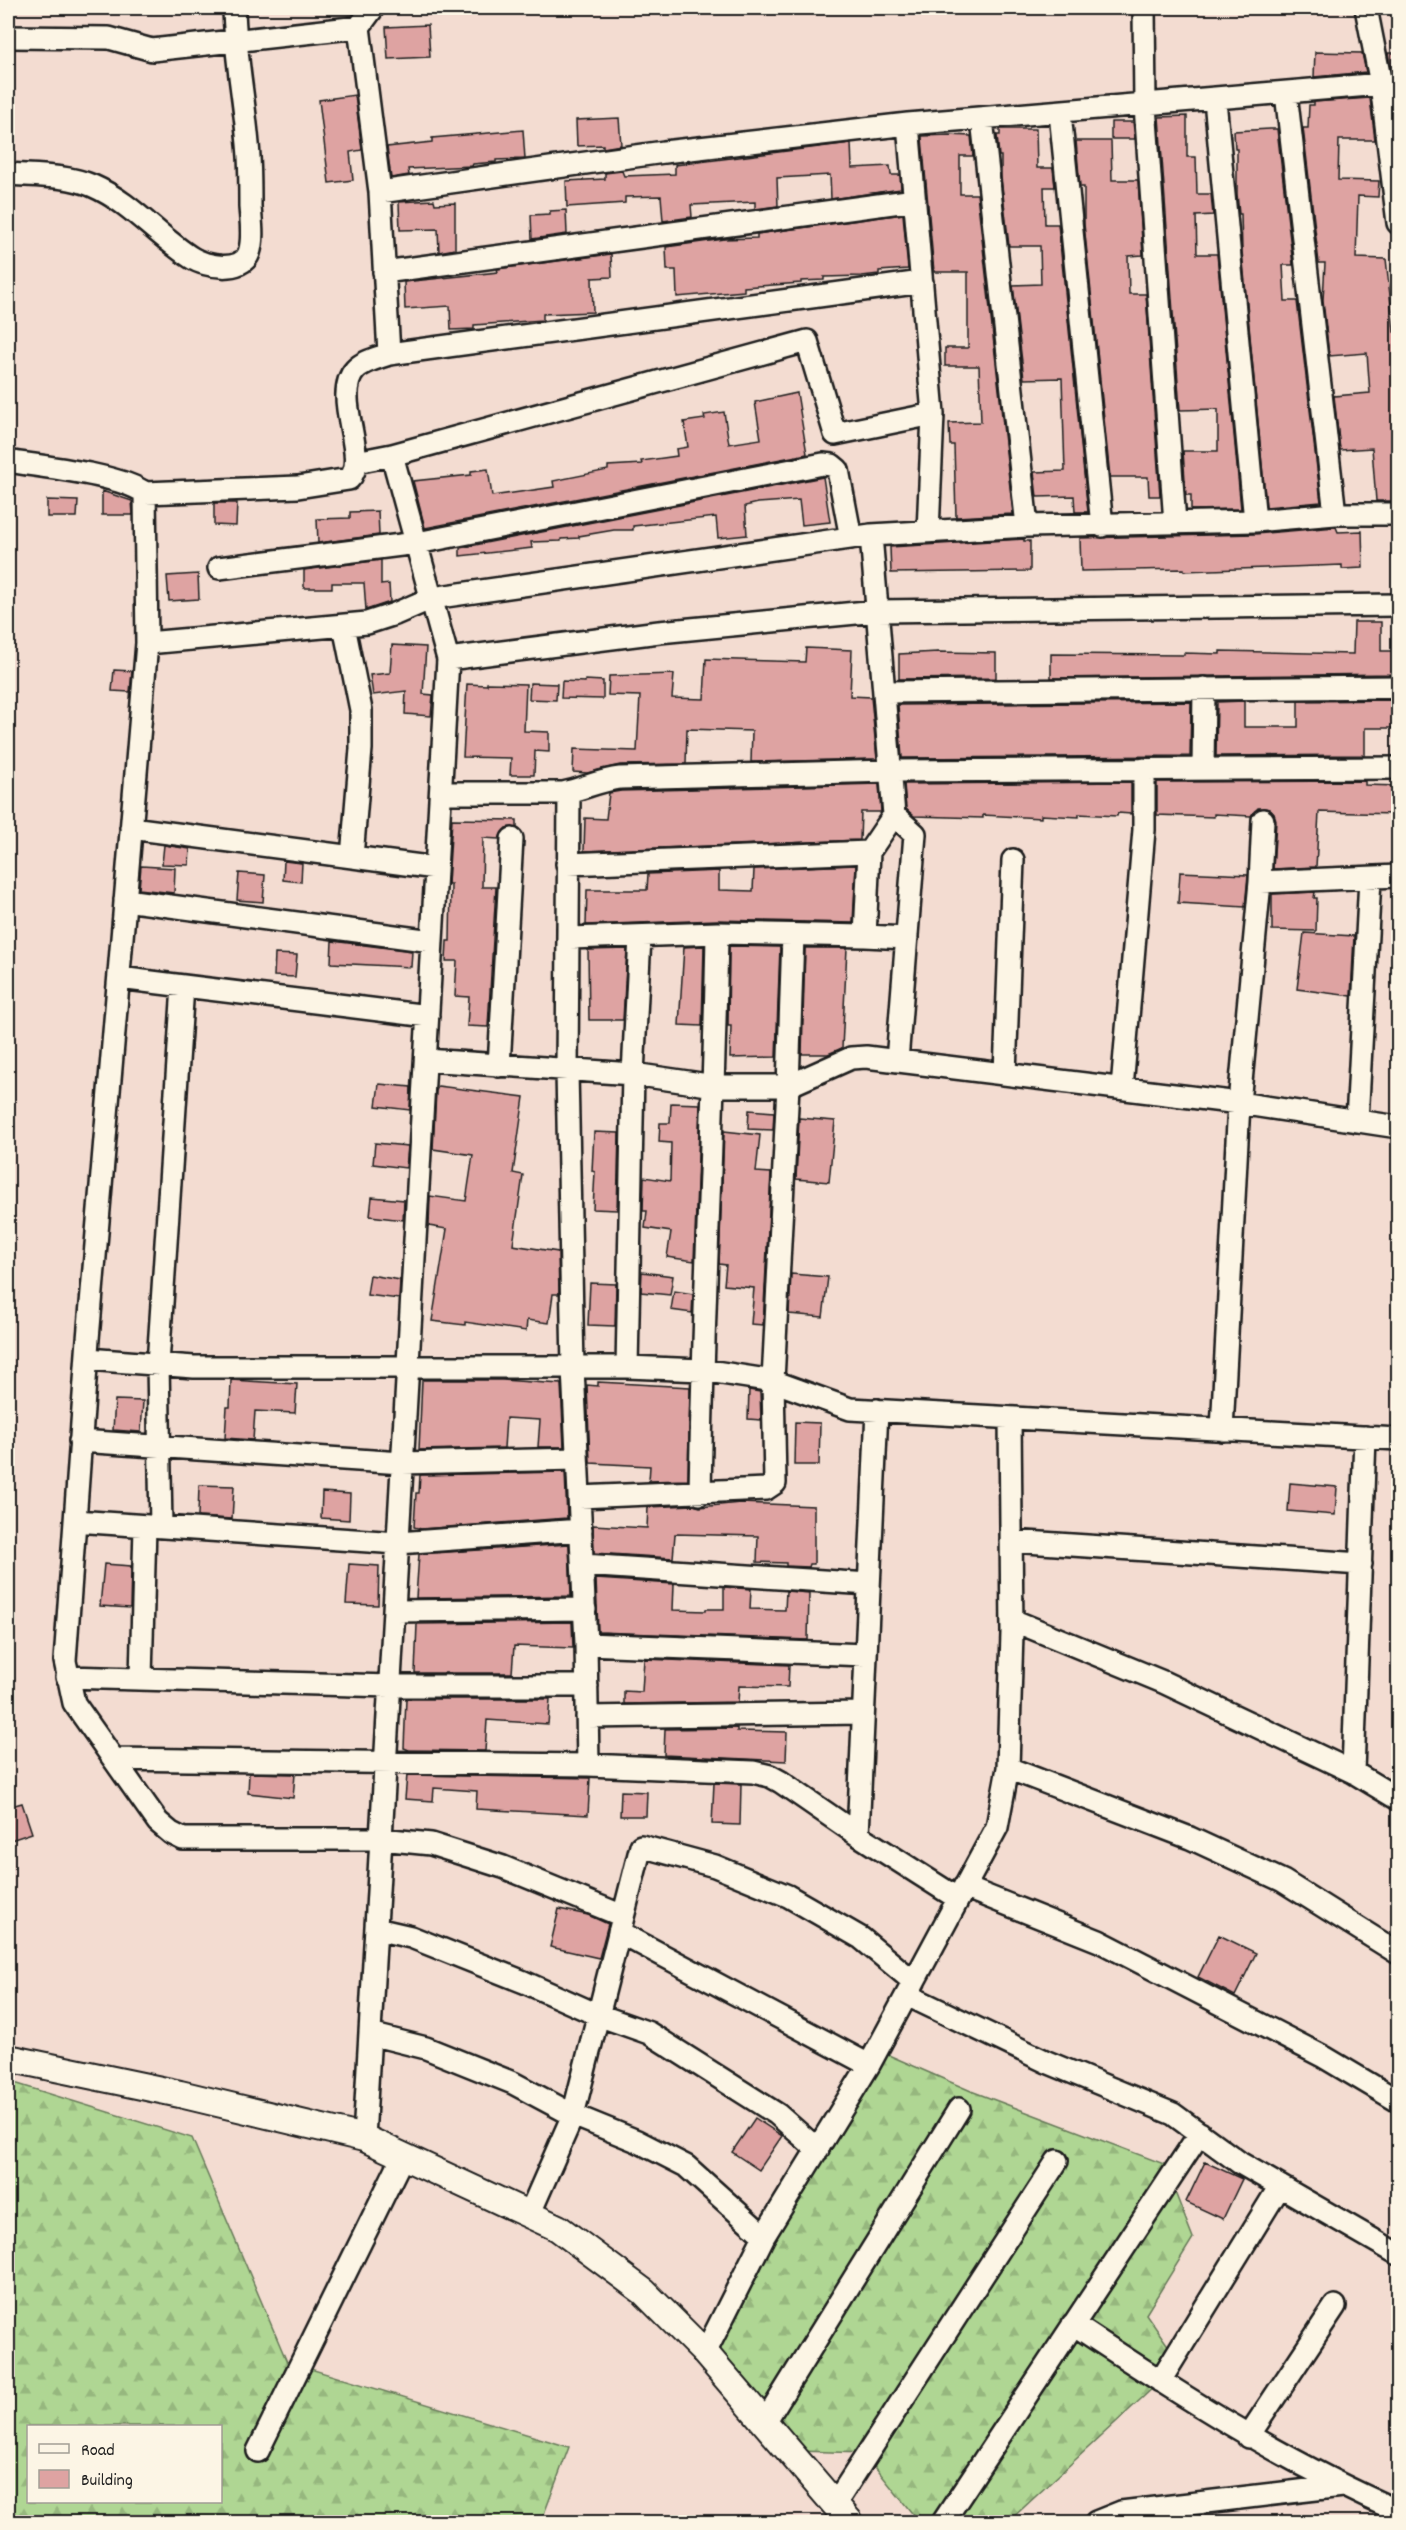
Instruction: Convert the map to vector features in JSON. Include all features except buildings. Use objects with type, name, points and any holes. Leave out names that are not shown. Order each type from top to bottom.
[{"type":"street","points":[[8,174],[89,184],[128,206],[192,258],[219,266],[234,265],[244,260],[249,252],[251,235],[249,157],[235,40],[234,8]]},
{"type":"street","points":[[373,8],[359,27],[380,192],[389,354]]},
{"type":"street","points":[[1144,8],[1144,106],[1175,523]]},
{"type":"street","points":[[1366,8],[1381,84],[1398,223]]},
{"type":"street","points":[[8,37],[109,38],[152,50],[359,27]]},
{"type":"street","points":[[380,192],[664,152],[908,124],[1215,100],[1381,84]]},
{"type":"street","points":[[1286,93],[1335,514]]},
{"type":"street","points":[[1215,100],[1255,521]]},
{"type":"street","points":[[1060,113],[1102,526]]},
{"type":"street","points":[[982,118],[1027,526]]},
{"type":"street","points":[[908,124],[933,414],[928,532]]},
{"type":"street","points":[[384,272],[915,200]]},
{"type":"street","points":[[8,461],[109,479],[137,487],[145,493],[298,487],[349,479],[354,474],[356,462],[348,416],[353,371],[389,354],[922,282]]},
{"type":"street","points":[[356,462],[807,341],[835,434],[838,470],[861,537],[877,611],[894,815],[868,852],[865,936]]},
{"type":"street","points":[[835,434],[933,414]]},
{"type":"street","points":[[364,2138],[448,658],[392,454]]},
{"type":"street","points":[[219,568],[417,543],[823,464],[832,465],[838,470]]},
{"type":"street","points":[[145,493],[147,643],[80,1442],[65,1661],[66,1677],[74,1703],[158,1822],[183,1839],[381,1839],[431,1844],[503,1868],[621,1924],[868,2065]]},
{"type":"street","points":[[147,643],[367,623],[432,598],[861,537],[1027,526],[1102,526],[1255,521],[1335,514],[1398,514]]},
{"type":"street","points":[[448,658],[659,632],[877,611],[1398,605]]},
{"type":"street","points":[[344,626],[360,710],[360,749],[352,857]]},
{"type":"street","points":[[884,692],[1398,687]]},
{"type":"street","points":[[1203,769],[1204,688]]},
{"type":"street","points":[[441,793],[569,792],[581,790],[605,779],[620,778],[890,771],[1398,768]]},
{"type":"street","points":[[1122,1088],[1144,830],[1144,769]]},
{"type":"street","points":[[569,792],[567,864],[570,938],[567,1071],[573,1368],[585,1609],[588,1765]]},
{"type":"street","points":[[894,815],[915,834],[897,1061]]},
{"type":"street","points":[[1222,1430],[1239,1103],[1260,882],[1263,820]]},
{"type":"street","points":[[131,828],[436,868]]},
{"type":"street","points":[[499,1066],[512,838]]},
{"type":"street","points":[[567,864],[868,852]]},
{"type":"street","points":[[1005,1074],[1012,860]]},
{"type":"street","points":[[1260,882],[1398,876]]},
{"type":"street","points":[[1357,1121],[1370,879]]},
{"type":"street","points":[[125,900],[432,941]]},
{"type":"street","points":[[570,938],[717,933],[907,938]]},
{"type":"street","points":[[700,1494],[702,1370],[715,1086],[717,933]]},
{"type":"street","points":[[579,1497],[700,1494],[766,1489],[773,1486],[775,1480],[773,1381],[793,935]]},
{"type":"street","points":[[627,1367],[633,1074],[640,937]]},
{"type":"street","points":[[118,978],[428,1016]]},
{"type":"street","points":[[141,1678],[159,1447],[158,1364],[183,986]]},
{"type":"street","points":[[426,1060],[633,1074],[715,1086],[788,1086],[850,1059],[866,1058],[1239,1103],[1398,1127]]},
{"type":"street","points":[[87,1359],[194,1367],[627,1367],[702,1370],[773,1381],[849,1409],[1398,1439]]},
{"type":"street","points":[[858,1836],[877,1410]]},
{"type":"street","points":[[705,2353],[764,2236],[868,2065],[996,1827],[1008,1768],[1012,1620],[1010,1418]]},
{"type":"street","points":[[1353,1772],[1365,1437]]},
{"type":"street","points":[[80,1442],[402,1463],[577,1459]]},
{"type":"street","points":[[75,1521],[398,1543],[581,1530]]},
{"type":"street","points":[[1011,1541],[1361,1564]]},
{"type":"street","points":[[583,1565],[869,1584]]},
{"type":"street","points":[[394,1611],[585,1609]]},
{"type":"street","points":[[1012,1620],[1163,1682],[1353,1772],[1398,1799]]},
{"type":"street","points":[[586,1644],[866,1655]]},
{"type":"street","points":[[66,1677],[390,1686],[587,1686]]},
{"type":"street","points":[[588,1717],[863,1713]]},
{"type":"street","points":[[114,1759],[588,1765],[753,1772],[770,1776],[858,1836],[960,1892],[1099,1941],[1324,2057],[1398,2101]]},
{"type":"street","points":[[1008,1768],[1190,1838],[1283,1881],[1398,1953]]},
{"type":"street","points":[[529,2215],[573,2115],[640,1846],[716,1866],[788,1896],[861,1938],[910,1989],[1047,2062],[1173,2114],[1240,2163],[1398,2254]]},
{"type":"street","points":[[376,1929],[411,1937],[524,1982],[598,2015],[649,2032],[777,2114],[818,2150]]},
{"type":"street","points":[[370,2034],[426,2048],[513,2083],[573,2115],[637,2141],[686,2166],[764,2236]]},
{"type":"street","points":[[8,2058],[180,2094],[364,2138],[558,2228],[644,2292],[705,2353],[843,2513],[1058,2161]]},
{"type":"street","points":[[765,2422],[959,2109]]},
{"type":"street","points":[[943,2523],[1200,2133]]},
{"type":"street","points":[[258,2451],[403,2156]]},
{"type":"street","points":[[1160,2381],[1280,2186]]},
{"type":"street","points":[[1248,2437],[1335,2306]]},
{"type":"street","points":[[1073,2324],[1248,2437],[1342,2486],[1398,2511]]},
{"type":"street","points":[[1106,2521],[1121,2512],[1342,2486]]},
{"type":"green space","points":[[877,2050],[971,2091],[1164,2164],[1193,2238],[1146,2314],[1180,2363],[1008,2522],[919,2522],[864,2453],[798,2451],[707,2352]]},
{"type":"green space","points":[[8,2081],[192,2138],[287,2362],[569,2447],[541,2522],[8,2522]]}]
